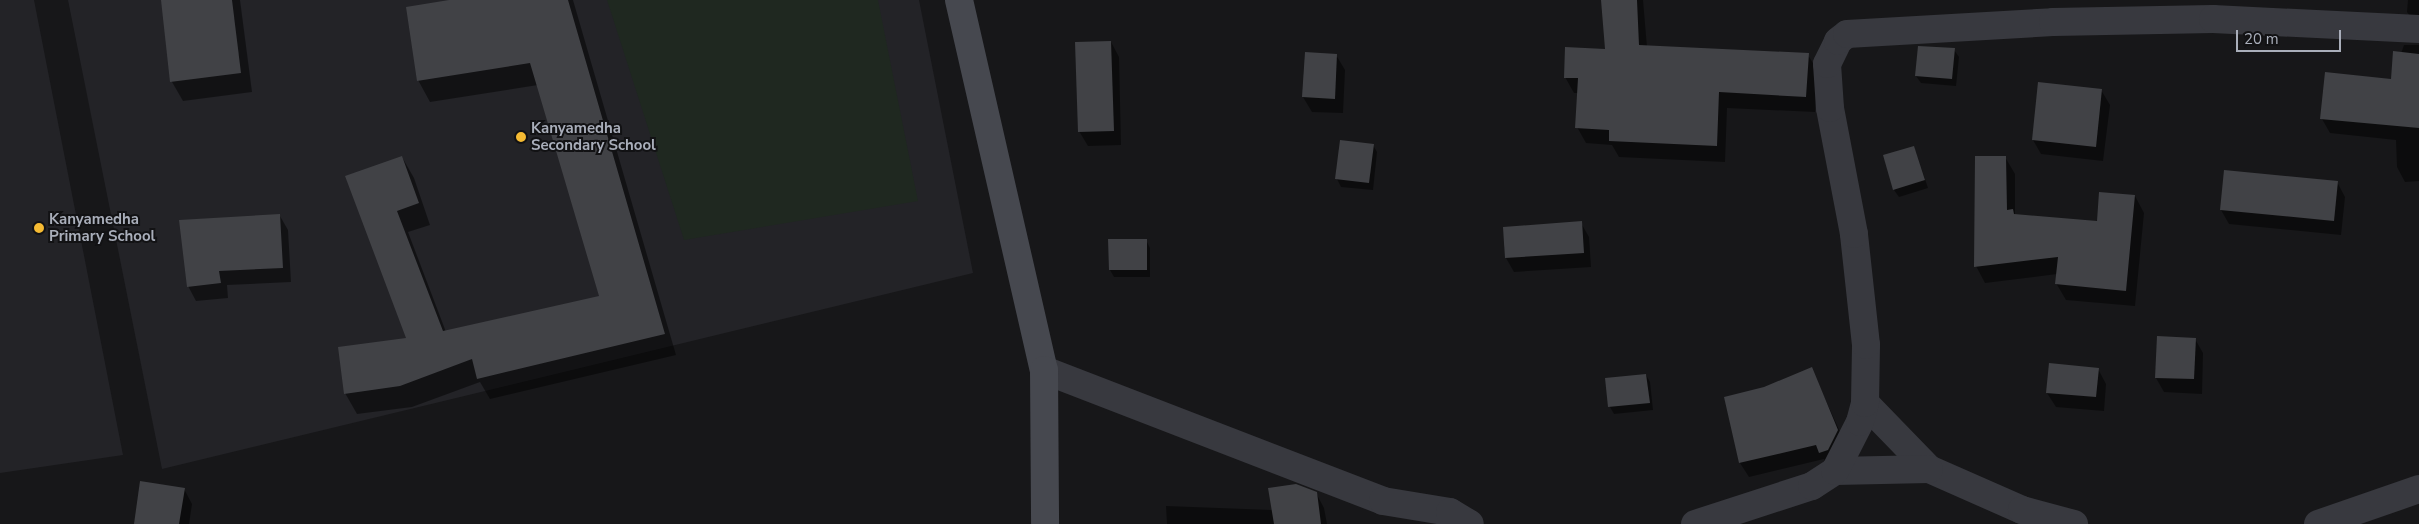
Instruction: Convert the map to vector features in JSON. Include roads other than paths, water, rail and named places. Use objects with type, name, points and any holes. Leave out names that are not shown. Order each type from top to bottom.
[{"type":"main road","points":[[959,0],[1044,370],[1046,524]]},
{"type":"street","points":[[1835,472],[1860,422],[1865,404],[1866,345],[1854,234],[1830,108],[1827,64],[1838,41],[1847,34],[2054,22],[2213,19],[2419,29]]},
{"type":"street","points":[[1044,370],[1383,500],[1450,512],[1470,524]]},
{"type":"street","points":[[1865,404],[1929,469],[2022,510],[2074,524]]},
{"type":"street","points":[[1695,524],[1812,486],[1835,472],[1929,469]]},
{"type":"street","points":[[2318,524],[2419,489]]},
{"type":"place","name":"Kanyamedha Secondary School","points":[[521,137]]},
{"type":"place","name":"Kanyamedha Primary School","points":[[39,228]]}]
